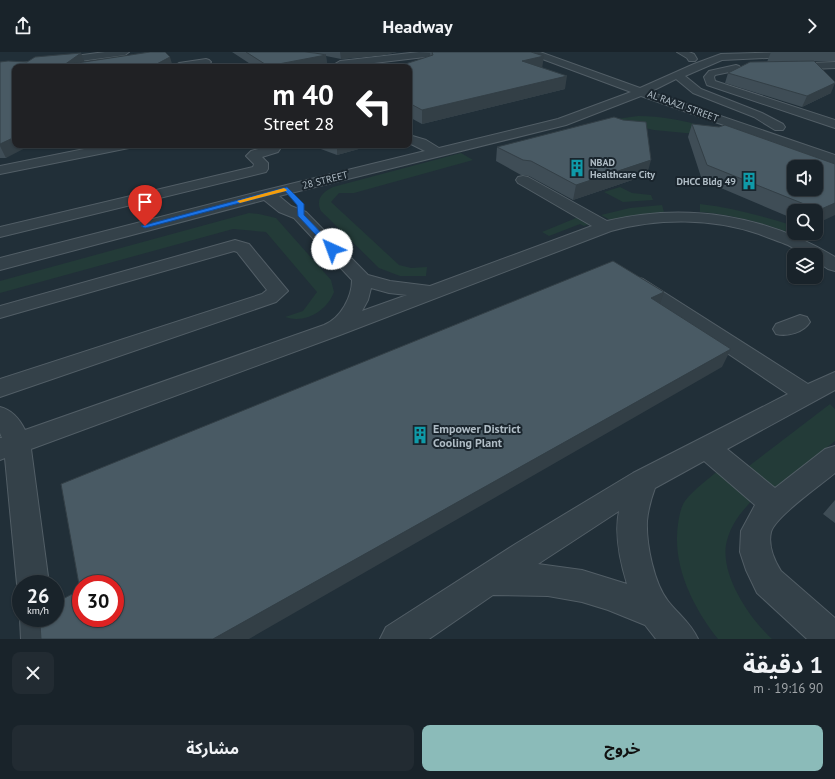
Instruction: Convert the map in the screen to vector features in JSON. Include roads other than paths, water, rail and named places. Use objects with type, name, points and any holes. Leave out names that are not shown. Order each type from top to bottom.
[{"type":"street","points":[[28,64],[110,52]]},
{"type":"street","points":[[31,64],[125,52]]},
{"type":"street","points":[[353,64],[450,52]]},
{"type":"street","name":"AL RAAZI STREET","points":[[532,52],[696,112],[835,160]]},
{"type":"street","points":[[560,52],[604,67]]},
{"type":"street","points":[[680,52],[691,56],[694,62]]},
{"type":"street","points":[[694,62],[706,55],[726,52]]},
{"type":"street","points":[[673,66],[735,55],[787,54]]},
{"type":"street","points":[[197,55],[209,64]]},
{"type":"street","points":[[171,59],[177,64]]},
{"type":"street","points":[[778,67],[817,66],[834,59]]},
{"type":"street","points":[[330,60],[340,64]]},
{"type":"street","points":[[378,64],[391,60]]},
{"type":"street","points":[[694,62],[804,62]]},
{"type":"street","name":"28 STREET","points":[[0,264],[267,194],[547,126],[595,112],[643,92],[682,73],[694,62]]},
{"type":"street","points":[[0,68],[12,66]]},
{"type":"street","points":[[0,68],[12,66]]},
{"type":"street","points":[[570,66],[585,73],[597,82],[601,88]]},
{"type":"street","points":[[745,67],[729,68],[712,73],[709,77],[711,83],[835,124]]},
{"type":"street","name":"AL RAAZI STREET","points":[[639,80],[783,128],[758,115],[697,91],[680,78],[682,73]]},
{"type":"street","name":"28 STREET","points":[[511,134],[519,129],[560,114],[639,80]]},
{"type":"street","points":[[595,112],[631,107]]},
{"type":"street","points":[[651,107],[696,112]]},
{"type":"street","points":[[412,140],[421,143],[436,152]]},
{"type":"street","points":[[0,170],[109,148]]},
{"type":"street","points":[[0,232],[262,169],[260,166],[261,163],[253,156],[272,148]]},
{"type":"street","points":[[403,148],[415,157]]},
{"type":"street","points":[[523,180],[608,226]]},
{"type":"street","points":[[287,189],[300,204],[302,211],[300,215]]},
{"type":"street","points":[[267,194],[285,209],[300,215],[361,279],[378,285],[404,290],[436,291]]},
{"type":"street","points":[[571,201],[608,226]]},
{"type":"street","points":[[8,445],[332,330],[608,226],[629,220],[654,216],[712,218],[744,224],[768,231],[829,254]]},
{"type":"street","points":[[57,218],[68,246]]},
{"type":"street","points":[[0,312],[235,245],[243,248],[278,291],[269,298],[0,388]]},
{"type":"street","points":[[621,273],[825,388]]},
{"type":"street","points":[[332,330],[345,319],[355,306],[361,292],[361,279]]},
{"type":"street","points":[[398,639],[643,481],[825,388]]},
{"type":"street","points":[[0,416],[10,426],[8,445],[31,575]]},
{"type":"street","points":[[707,448],[775,505]]},
{"type":"street","points":[[833,639],[769,582],[762,570],[756,552],[756,531],[765,515],[775,505],[835,457]]},
{"type":"street","points":[[643,481],[636,501],[632,525],[634,552],[643,582],[658,614],[680,639]]},
{"type":"street","points":[[489,580],[556,581],[589,587],[624,598],[658,614]]},
{"type":"street","points":[[38,627],[39,639]]},
{"type":"place","name":"NBAD Healthcare City","points":[[577,168]]},
{"type":"place","name":"DHCC Bldg 49","points":[[749,181]]},
{"type":"place","name":"Empower District Cooling Plant","points":[[420,435]]}]
